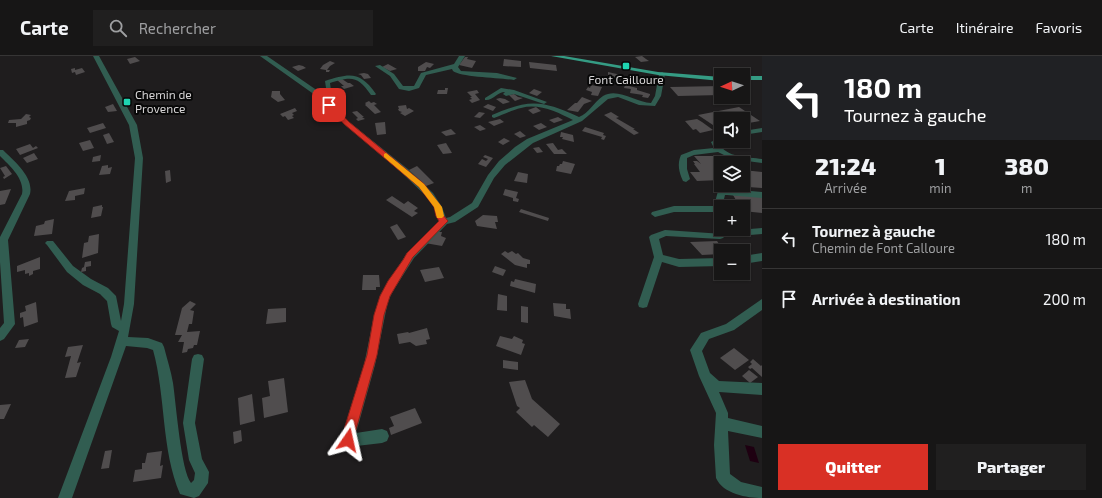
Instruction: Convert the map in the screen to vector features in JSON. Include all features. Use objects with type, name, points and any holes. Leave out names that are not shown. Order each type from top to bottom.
[{"type":"main road","points":[[554,56],[662,74],[714,79]]},
{"type":"main road","points":[[750,78],[762,78]]},
{"type":"street","points":[[65,498],[123,335],[129,304],[139,158],[133,125],[96,56]]},
{"type":"street","points":[[263,56],[317,94],[347,123],[421,185],[438,207],[440,216],[444,221]]},
{"type":"street","points":[[378,66],[392,75],[401,88],[409,89],[417,87],[424,74],[455,66],[462,56]]},
{"type":"street","points":[[455,66],[455,70],[459,73],[497,75],[514,78]]},
{"type":"street","points":[[382,436],[348,440],[350,426],[372,355],[379,315],[385,296],[391,283],[410,256],[444,221],[452,220],[475,205],[491,177],[502,163],[518,148],[530,141],[582,119],[604,99],[612,95],[619,95],[641,104],[652,105],[658,96],[662,74]]},
{"type":"street","points":[[317,94],[329,89],[327,82],[348,76],[357,78],[364,82],[373,94]]},
{"type":"street","points":[[486,99],[501,90],[514,92],[582,119]]},
{"type":"street","points":[[506,94],[514,92]]},
{"type":"street","points":[[494,116],[524,105],[535,105],[547,107],[582,119]]},
{"type":"street","points":[[750,132],[762,130]]},
{"type":"street","points":[[686,179],[681,160],[684,155],[691,153],[718,150],[731,156],[762,161]]},
{"type":"street","points":[[0,152],[18,170],[27,189],[26,194],[3,240],[10,324],[0,336]]},
{"type":"street","points":[[655,214],[674,209],[718,209],[721,192],[762,195]]},
{"type":"street","points":[[750,232],[762,231]]},
{"type":"street","points":[[643,304],[659,257],[654,237],[665,233],[714,236]]},
{"type":"street","points":[[50,243],[70,269],[87,282],[104,291],[112,299],[116,324],[123,335],[158,347],[163,362],[172,436],[180,475],[185,489],[194,491],[201,483],[202,472],[196,460],[189,423],[198,359]]},
{"type":"street","points":[[659,257],[678,262],[714,262]]},
{"type":"street","points":[[750,259],[762,257]]},
{"type":"street","points":[[762,303],[754,311],[730,327],[705,336],[696,350],[705,376],[722,413],[721,445],[723,478],[738,488],[762,494]]},
{"type":"street","points":[[705,376],[716,386],[762,389]]},
{"type":"street","points":[[722,423],[762,432]]},
{"type":"shaded area","points":[[745,445],[754,447],[759,463],[750,461]]},
{"type":"building","points":[[642,56],[649,61],[641,62],[635,57]]},
{"type":"building","points":[[135,57],[140,61],[130,64],[127,59]]},
{"type":"building","points":[[465,57],[476,61],[472,68],[459,65]]},
{"type":"building","points":[[504,59],[521,61],[521,67],[503,66]]},
{"type":"building","points":[[330,61],[335,63],[327,70],[330,70],[329,72],[320,69],[323,65]]},
{"type":"building","points":[[426,62],[434,64],[430,68],[427,67],[425,71],[418,71],[418,67]]},
{"type":"building","points":[[529,62],[556,65],[557,71],[530,68]]},
{"type":"building","points":[[388,64],[397,69],[390,71],[382,67]]},
{"type":"building","points":[[299,65],[306,68],[298,71],[292,67]]},
{"type":"building","points":[[75,68],[75,70],[82,68],[85,72],[76,75],[75,72],[72,73],[71,69]]},
{"type":"building","points":[[608,72],[621,75],[621,79],[608,77]]},
{"type":"building","points":[[358,74],[368,74],[371,78],[364,79]]},
{"type":"building","points":[[342,79],[354,86],[344,89],[341,86],[344,86],[337,80]]},
{"type":"building","points":[[591,85],[602,87],[598,96],[591,95],[592,92],[586,90],[588,87],[590,88]]},
{"type":"building","points":[[625,85],[637,88],[637,90],[650,95],[648,98],[642,97],[643,95],[630,93],[631,89],[624,88]]},
{"type":"building","points":[[714,86],[714,95],[678,96],[670,87]]},
{"type":"building","points":[[445,88],[448,88],[447,94],[437,94],[438,90],[445,90]]},
{"type":"building","points":[[534,89],[542,92],[537,96],[529,93]]},
{"type":"building","points":[[477,90],[479,93],[475,94],[480,100],[472,103],[469,100],[472,99],[470,97],[472,97],[467,92]]},
{"type":"building","points":[[272,91],[280,91],[280,94],[285,100],[278,102],[271,97]]},
{"type":"building","points":[[336,92],[344,98],[334,101],[329,95]]},
{"type":"building","points":[[514,94],[523,98],[515,101],[509,95]]},
{"type":"building","points":[[582,97],[592,101],[584,104],[578,112],[567,110],[577,103]]},
{"type":"building","points":[[500,98],[510,102],[503,104],[496,99]]},
{"type":"building","points":[[369,101],[377,104],[374,105],[381,112],[375,114],[365,105],[365,103]]},
{"type":"building","points":[[113,104],[117,111],[108,112],[105,107]]},
{"type":"building","points":[[488,104],[496,107],[493,111],[483,107]]},
{"type":"building","points":[[406,105],[407,109],[409,108],[414,111],[405,116],[400,113],[402,112],[399,111],[398,106]]},
{"type":"building","points":[[536,107],[541,111],[533,114],[528,110]]},
{"type":"building","points":[[739,107],[746,112],[714,112],[713,125],[698,115]]},
{"type":"building","points":[[295,108],[297,111],[292,113],[294,118],[288,120],[285,116],[283,117],[280,114]]},
{"type":"building","points":[[357,111],[365,119],[358,121],[356,119],[358,118],[352,112]]},
{"type":"building","points":[[479,112],[485,113],[480,118],[474,117]]},
{"type":"building","points":[[611,112],[619,117],[616,118],[639,133],[634,135],[604,115]]},
{"type":"building","points":[[26,114],[31,115],[29,117],[31,118],[30,120],[27,121],[27,124],[16,127],[16,123],[8,123],[9,120],[21,119]]},
{"type":"building","points":[[750,114],[760,121],[750,123]]},
{"type":"building","points":[[558,117],[563,120],[554,123],[549,120]]},
{"type":"building","points":[[500,119],[504,122],[494,126],[488,122]]},
{"type":"building","points":[[697,119],[713,130],[700,133],[696,129],[693,130],[685,121]]},
{"type":"building","points":[[385,122],[386,134],[377,135],[375,123]]},
{"type":"building","points":[[103,123],[106,128],[90,133],[87,128]]},
{"type":"building","points":[[541,123],[547,127],[539,130],[533,126]]},
{"type":"building","points":[[480,125],[486,129],[480,131],[474,127]]},
{"type":"building","points":[[585,127],[604,133],[603,135],[606,136],[604,140],[601,139],[602,137],[582,131]]},
{"type":"building","points":[[451,129],[456,134],[446,136],[441,132]]},
{"type":"building","points":[[520,131],[526,136],[520,138],[514,134]]},
{"type":"building","points":[[561,132],[573,135],[574,142],[562,139],[563,137],[560,137]]},
{"type":"building","points":[[109,133],[114,142],[107,144],[103,135]]},
{"type":"building","points":[[504,138],[510,141],[503,145],[498,142]]},
{"type":"building","points":[[90,140],[94,148],[83,151],[79,143]]},
{"type":"building","points":[[446,143],[452,153],[443,154],[437,145]]},
{"type":"building","points":[[553,143],[558,150],[562,149],[567,154],[554,154],[546,144]]},
{"type":"building","points":[[30,144],[33,148],[36,146],[38,148],[20,155],[16,149]]},
{"type":"building","points":[[539,147],[543,152],[537,153],[533,148]]},
{"type":"building","points":[[34,153],[38,159],[27,163],[23,158]]},
{"type":"building","points":[[101,155],[100,161],[92,162],[93,157]]},
{"type":"building","points":[[485,155],[493,158],[486,167],[478,164],[482,159],[486,161],[488,159],[483,157]]},
{"type":"building","points":[[694,156],[714,156],[714,180],[697,181],[690,172],[700,172],[693,161],[697,161],[701,164]]},
{"type":"building","points":[[563,161],[575,164],[571,174],[556,171],[557,166],[562,164]]},
{"type":"building","points":[[108,165],[108,168],[112,167],[110,174],[99,175],[102,166]]},
{"type":"building","points":[[6,166],[12,174],[4,179],[3,177],[5,176],[0,168]]},
{"type":"building","points":[[417,166],[434,183],[426,186],[409,170]]},
{"type":"building","points":[[170,170],[171,181],[166,183],[165,171]]},
{"type":"building","points":[[750,171],[762,172],[762,188],[750,187]]},
{"type":"building","points":[[518,172],[528,174],[527,183],[514,181]]},
{"type":"building","points":[[85,188],[84,194],[75,196],[75,200],[65,201],[69,191]]},
{"type":"building","points":[[11,189],[5,204],[0,205],[0,191]]},
{"type":"building","points":[[505,189],[518,192],[516,198],[519,199],[518,202],[513,201],[513,198],[503,195]]},
{"type":"building","points":[[733,195],[762,197],[762,213],[750,212],[750,200],[736,200]]},
{"type":"building","points":[[392,196],[404,204],[408,201],[418,208],[414,211],[418,213],[412,217],[386,200]]},
{"type":"building","points":[[102,205],[101,216],[91,218],[93,207]]},
{"type":"building","points":[[521,209],[549,218],[548,221],[519,212]]},
{"type":"building","points":[[483,215],[497,216],[498,222],[495,222],[497,229],[477,226],[475,221]]},
{"type":"building","points":[[54,219],[52,234],[34,236],[36,226],[44,224],[45,221]]},
{"type":"building","points":[[397,224],[406,237],[398,240],[390,227]]},
{"type":"building","points":[[435,232],[442,232],[441,236],[446,238],[442,246],[425,243]]},
{"type":"building","points":[[99,234],[98,253],[82,258],[84,243],[88,242],[89,236]]},
{"type":"building","points":[[717,241],[719,244],[714,244],[714,254],[702,255],[690,242]]},
{"type":"building","points":[[505,251],[508,253],[512,251],[516,254],[518,253],[523,258],[530,260],[530,264],[527,264],[527,268],[515,265],[501,254]]},
{"type":"building","points":[[40,257],[40,269],[33,271],[33,274],[29,276],[29,273],[25,274],[25,270],[17,272],[17,266]]},
{"type":"building","points":[[91,261],[91,266],[86,267],[86,271],[81,272],[85,262]]},
{"type":"building","points":[[495,266],[506,270],[503,276],[492,272]]},
{"type":"building","points":[[439,267],[444,278],[425,282],[420,270]]},
{"type":"building","points":[[363,275],[379,275],[380,287],[376,287],[376,290],[362,290]]},
{"type":"building","points":[[515,279],[536,284],[535,293],[510,286],[511,281],[514,282]]},
{"type":"building","points":[[498,294],[507,296],[507,311],[497,310]]},
{"type":"building","points":[[190,301],[196,304],[190,310],[194,311],[192,324],[189,324],[187,332],[200,331],[197,345],[194,345],[193,348],[188,349],[187,352],[182,353],[184,342],[178,342],[182,335],[175,335],[182,308]]},
{"type":"building","points":[[36,302],[38,322],[24,327],[23,317],[20,318],[20,313],[26,311],[25,306]]},
{"type":"building","points":[[553,303],[566,304],[566,309],[570,309],[571,319],[554,316]]},
{"type":"building","points":[[521,306],[528,307],[528,323],[521,322]]},
{"type":"building","points":[[286,308],[286,322],[266,324],[268,309]]},
{"type":"building","points":[[427,328],[430,339],[426,340],[427,344],[416,346],[410,342],[399,344],[397,334],[409,333]]},
{"type":"building","points":[[500,336],[512,339],[514,336],[523,340],[522,343],[525,344],[521,355],[496,346]]},
{"type":"building","points":[[29,339],[25,347],[15,348],[19,340]]},
{"type":"building","points":[[83,345],[77,363],[81,362],[76,377],[65,378],[71,356],[65,357],[68,347]]},
{"type":"building","points":[[734,348],[749,360],[735,370],[720,358]]},
{"type":"building","points":[[753,359],[761,366],[762,365],[762,377],[752,368],[750,369],[748,367],[752,364],[750,362]]},
{"type":"building","points":[[503,360],[518,362],[518,370],[503,368]]},
{"type":"building","points":[[749,370],[758,377],[750,383],[742,376]]},
{"type":"building","points":[[284,378],[288,412],[264,418],[262,398],[270,396],[268,381]]},
{"type":"building","points":[[525,380],[532,399],[560,424],[548,437],[534,425],[532,427],[516,412],[520,408],[517,406],[509,382]]},
{"type":"building","points":[[252,394],[255,421],[240,425],[238,398]]},
{"type":"building","points":[[11,404],[4,419],[0,419],[0,405]]},
{"type":"building","points":[[415,408],[422,423],[391,435],[389,428],[394,426],[390,417]]},
{"type":"building","points":[[241,430],[242,441],[234,444],[233,432]]},
{"type":"building","points":[[112,450],[109,468],[101,469],[105,451]]},
{"type":"building","points":[[162,451],[160,466],[163,465],[161,478],[133,482],[135,470],[142,469],[142,463],[145,463],[147,453]]},
{"type":"slow traffic","points":[[386,155],[421,185],[430,195],[438,207],[440,216]]},
{"type":"place","name":"Font Cailloure","points":[[626,66]]},
{"type":"place","name":"Chemin de Provence","points":[[127,102]]},
{"type":"route","points":[[329,105],[347,123],[421,185],[438,207],[440,216],[444,221],[425,238],[410,256],[391,283],[385,296],[379,315],[372,355],[350,426],[348,440]]}]
